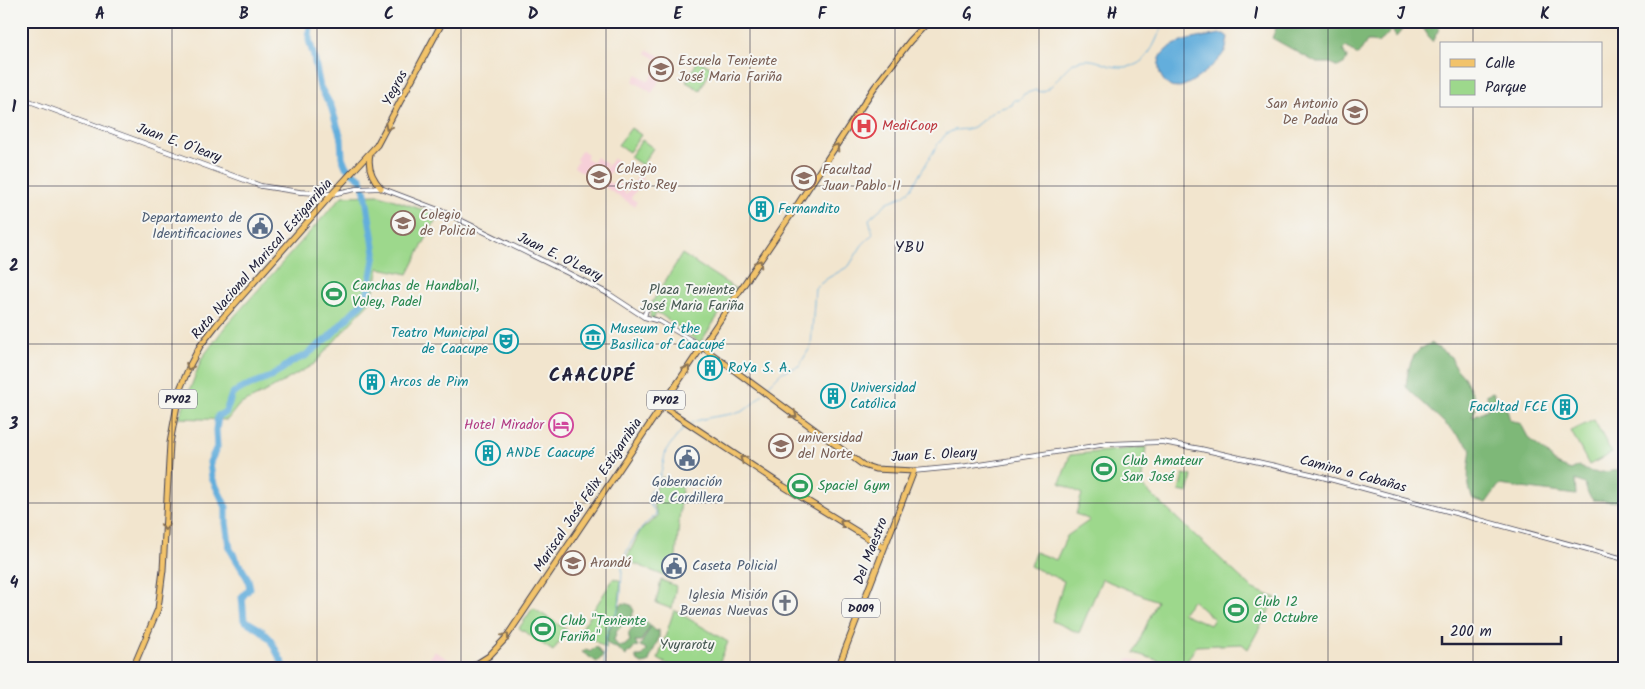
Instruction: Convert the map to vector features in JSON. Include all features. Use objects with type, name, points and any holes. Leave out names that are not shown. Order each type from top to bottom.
[{"type":"main road","name":"Yegros","points":[[362,162],[384,135],[443,21]]},
{"type":"main road","name":"Mariscal José Félix Estigarribia","points":[[470,668],[488,656],[505,639],[874,88],[928,21]]},
{"type":"main road","points":[[370,154],[369,166],[380,188]]},
{"type":"main road","name":"Ruta Nacional Mariscal Estigarribia","points":[[132,668],[158,609],[163,570],[170,442],[180,389],[190,365],[200,346],[218,323],[362,162]]},
{"type":"main road","name":"Juan E. O'Leary","points":[[701,346],[761,391]]},
{"type":"main road","name":"Juan E. Oleary","points":[[761,391],[863,465],[875,469],[914,470]]},
{"type":"main road","points":[[662,406],[783,486],[884,548]]},
{"type":"main road","name":"Del Maestro","points":[[838,668],[914,470]]},
{"type":"street","name":"Juan E. O´leary","points":[[21,98],[261,186],[300,192],[332,194]]},
{"type":"street","name":"Juan E. O'Leary","points":[[332,194],[380,188],[444,212],[609,294],[644,317],[659,321],[701,346]]},
{"type":"street","points":[[644,317],[647,307]]},
{"type":"street","name":"Camino a Cabañas","points":[[1071,448],[1107,444],[1162,442],[1201,448],[1311,474],[1624,559]]},
{"type":"street","name":"Juan E. Oleary","points":[[914,470],[974,465],[1071,448]]},
{"type":"shaded area","name":"Escuela Teniente José Maria Fariña","points":[[648,50],[671,61],[652,93],[633,81],[637,74],[649,81],[659,64],[655,62],[656,59],[646,53]]},
{"type":"shaded area","name":"Colegio Cristo Rey","points":[[582,150],[588,154],[586,158],[592,162],[596,157],[607,164],[602,174],[613,158],[618,161],[605,180],[612,184],[615,181],[627,189],[624,192],[626,194],[638,176],[644,179],[631,198],[637,202],[634,206],[574,167],[578,161],[576,159]]},
{"type":"shaded area","points":[[434,651],[464,668],[421,668]]},
{"type":"shaded area","points":[[1128,658],[1160,668],[1125,668]]},
{"type":"green space","points":[[1279,21],[1409,21],[1396,37],[1392,30],[1379,42],[1367,41],[1358,55],[1346,47],[1343,50],[1347,58],[1345,63],[1338,67],[1330,63],[1317,63],[1272,38]]},
{"type":"green space","points":[[1416,21],[1435,21],[1439,29],[1432,42],[1422,26]]},
{"type":"green space","points":[[698,60],[712,68],[700,90],[686,82]]},
{"type":"green space","points":[[631,128],[641,135],[629,152],[618,145]]},
{"type":"green space","points":[[642,140],[653,148],[642,165],[630,157]]},
{"type":"green space","points":[[380,195],[438,215],[408,274],[379,268],[372,299],[314,364],[239,405],[227,420],[179,418],[202,358],[225,327],[342,196]]},
{"type":"green space","name":"Plaza Teniente José Maria Fariña","points":[[682,254],[736,289],[700,343],[660,314],[655,314],[654,319],[650,317],[651,304]]},
{"type":"green space","points":[[1431,343],[1451,357],[1455,367],[1464,377],[1478,404],[1472,417],[1488,409],[1487,394],[1493,392],[1507,410],[1510,420],[1521,424],[1529,439],[1548,454],[1556,464],[1571,470],[1579,466],[1591,472],[1624,471],[1624,500],[1620,502],[1593,500],[1588,494],[1585,484],[1575,480],[1576,495],[1499,485],[1486,503],[1473,499],[1468,480],[1471,448],[1406,387],[1414,355]]},
{"type":"green space","points":[[1594,420],[1612,453],[1589,465],[1571,431]]},
{"type":"green space","points":[[1146,447],[1141,485],[1253,589],[1276,598],[1248,649],[1242,644],[1196,646],[1183,668],[1134,653],[1157,601],[1102,579],[1079,633],[1052,621],[1064,581],[1030,566],[1035,552],[1056,560],[1067,536],[1090,520],[1076,514],[1082,494],[1060,483],[1070,455]],"holes":[[[1192,600],[1214,619],[1210,625],[1182,613]]]},
{"type":"green space","points":[[1183,474],[1192,476],[1188,493],[1179,491]]},
{"type":"green space","points":[[662,477],[682,487],[674,580],[626,560],[640,531],[658,516],[651,498]]},
{"type":"green space","points":[[614,578],[621,581],[619,608],[611,622],[605,642],[607,649],[580,631]]},
{"type":"green space","points":[[661,580],[676,586],[672,609],[656,603]]},
{"type":"green space","points":[[623,603],[631,605],[634,611],[631,618],[617,630],[614,640],[618,646],[624,646],[630,641],[630,630],[635,626],[645,621],[650,626],[641,641],[635,641],[638,646],[627,653],[626,656],[618,649],[606,643],[618,610]]},
{"type":"green space","name":"Club \"Teniente Fariña\"","points":[[533,608],[567,630],[553,651],[519,628]]},
{"type":"green space","name":"Yvyraroty","points":[[674,610],[728,642],[717,668],[674,668],[658,659]]},
{"type":"green space","points":[[651,626],[656,631],[659,630],[659,638],[648,663],[642,664],[636,660],[636,656],[641,656],[646,651],[645,648],[640,646]]},
{"type":"green space","points":[[596,646],[603,656],[597,662],[582,652],[586,649],[590,652]]},
{"type":"water","points":[[1220,34],[1228,37],[1226,49],[1217,61],[1202,75],[1177,88],[1169,86],[1165,82],[1159,68],[1160,59],[1165,51],[1181,42]]},
{"type":"waterway","points":[[285,668],[270,639],[261,630],[244,620],[242,597],[250,588],[248,579],[230,549],[226,523],[226,507],[212,478],[210,462],[217,447],[216,430],[218,416],[226,412],[232,394],[244,387],[271,377],[293,361],[305,356],[328,338],[360,305],[366,297],[369,288],[375,253],[365,192],[361,179],[346,167],[342,157],[341,138],[331,106],[320,87],[309,40],[310,21]]},
{"type":"waterway","points":[[766,391],[769,385],[782,372],[799,366],[811,346],[815,288],[849,266],[862,245],[873,234],[869,219],[888,202],[903,196],[911,189],[946,134],[954,130],[974,127],[995,110],[1012,105],[1014,100],[1019,100],[1024,94],[1036,90],[1040,92],[1045,90],[1075,62],[1092,60],[1112,66],[1133,66],[1140,62],[1150,51],[1165,21]]},
{"type":"waterway","points":[[691,423],[741,412],[763,394]]},
{"type":"waterway","points":[[605,668],[605,639],[611,622],[617,613],[621,595],[623,562],[633,540],[656,515],[649,503],[649,495],[661,473],[666,450],[687,426]]},
{"type":"place","name":"Escuela Teniente José Maria Fariña","points":[[661,69]]},
{"type":"place","name":"San Antonio De Padua","points":[[1355,112]]},
{"type":"place","name":"MediCoop","points":[[864,126]]},
{"type":"place","name":"Colegio Cristo Rey","points":[[599,177]]},
{"type":"place","name":"Facultad Juan Pablo II","points":[[804,178]]},
{"type":"place","name":"Fernandito","points":[[761,209]]},
{"type":"place","name":"Colegio de Policia","points":[[403,223]]},
{"type":"place","name":"Departamento de Identificaciones","points":[[260,226]]},
{"type":"place","name":"Canchas de Handball, Voley, Padel","points":[[334,294]]},
{"type":"place","name":"Museum of the Basilica of Caacupé","points":[[593,337]]},
{"type":"place","name":"Teatro Municipal de Caacupe","points":[[506,341]]},
{"type":"place","name":"RoYa S. A.","points":[[710,368]]},
{"type":"place","name":"Arcos de Pim","points":[[372,382]]},
{"type":"place","name":"Universidad Católica","points":[[833,396]]},
{"type":"place","name":"Facultad FCE","points":[[1565,407]]},
{"type":"place","name":"Hotel Mirador","points":[[561,425]]},
{"type":"place","name":"universidad del Norte","points":[[781,446]]},
{"type":"place","name":"ANDE Caacupé","points":[[488,453]]},
{"type":"place","name":"Gobernación de Cordillera","points":[[687,458]]},
{"type":"place","name":"Club Amateur San José","points":[[1104,469]]},
{"type":"place","name":"Spaciel Gym","points":[[800,486]]},
{"type":"place","name":"Arandú","points":[[573,563]]},
{"type":"place","name":"Caseta Policial","points":[[674,566]]},
{"type":"place","name":"Iglesia Misión Buenas Nuevas","points":[[785,603]]},
{"type":"place","name":"Club 12 de Octubre","points":[[1236,610]]},
{"type":"place","name":"Club \"Teniente Fariña\"","points":[[543,629]]},
{"type":"district","name":"YBU","points":[[910,248]]},
{"type":"district","name":"CAACUPÉ","points":[[592,376]]}]
